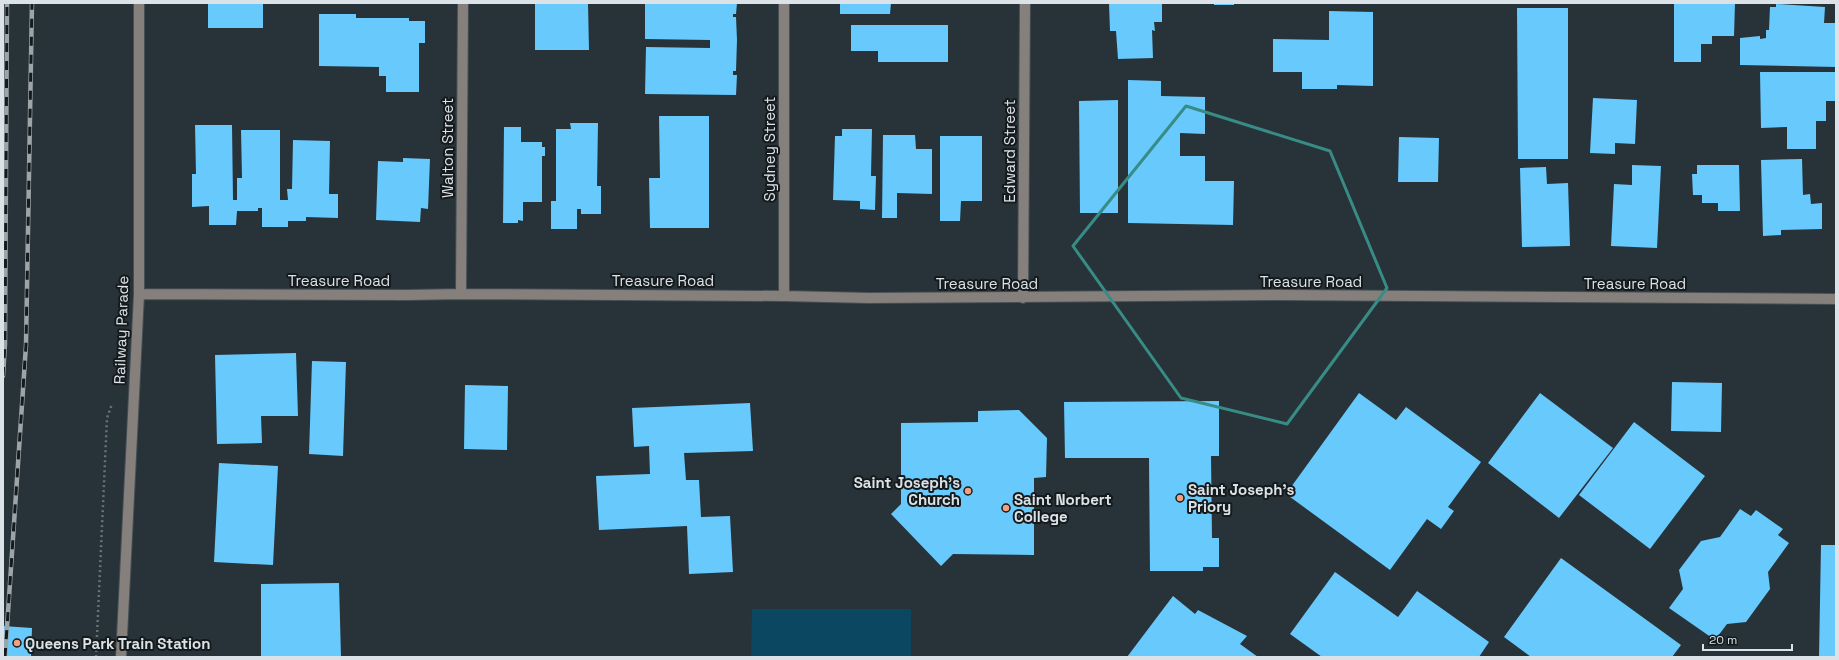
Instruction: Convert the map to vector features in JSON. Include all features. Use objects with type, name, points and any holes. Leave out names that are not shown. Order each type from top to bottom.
[{"type":"street","name":"Railway Parade","points":[[121,657],[139,294],[139,3]]},
{"type":"street","name":"Walton Street","points":[[461,294],[463,3]]},
{"type":"street","name":"Sydney Street","points":[[784,3],[784,296]]},
{"type":"street","name":"Edward Street","points":[[1023,298],[1025,3]]},
{"type":"street","name":"Treasure Road","points":[[139,294],[461,294],[869,298],[1280,295],[1836,299]]},
{"type":"highlighted area","points":[[1186,106],[1330,151],[1387,288],[1287,424],[1181,398],[1073,246]]},
{"type":"shaded area","points":[[752,609],[911,609],[911,657],[751,657]]},
{"type":"building","points":[[208,3],[263,3],[263,28],[208,28]]},
{"type":"building","points":[[535,3],[588,3],[589,50],[535,50]]},
{"type":"building","points":[[645,3],[737,3],[736,14],[733,14],[733,17],[736,17],[737,40],[736,71],[733,71],[733,75],[737,75],[736,95],[645,94],[646,47],[710,48],[710,40],[645,39]]},
{"type":"building","points":[[840,3],[891,3],[890,14],[840,14]]},
{"type":"building","points":[[1109,3],[1162,3],[1162,22],[1154,22],[1155,31],[1152,30],[1153,58],[1118,59],[1116,31],[1110,31]]},
{"type":"building","points":[[1214,3],[1234,3],[1234,5],[1214,5]]},
{"type":"building","points":[[1674,3],[1735,3],[1734,36],[1712,36],[1712,44],[1701,44],[1701,62],[1674,62]]},
{"type":"building","points":[[1776,4],[1825,7],[1824,23],[1836,23],[1836,67],[1740,65],[1740,38],[1760,36],[1760,39],[1766,38],[1766,30],[1769,30],[1770,7],[1776,7]]},
{"type":"building","points":[[1517,8],[1568,8],[1568,159],[1518,159]]},
{"type":"building","points":[[1329,11],[1373,12],[1373,86],[1337,85],[1337,89],[1302,89],[1302,72],[1273,72],[1273,39],[1329,40]]},
{"type":"building","points":[[319,14],[356,14],[356,18],[409,18],[409,21],[425,21],[425,43],[419,43],[419,92],[386,92],[386,76],[379,76],[379,67],[319,66]]},
{"type":"building","points":[[851,25],[948,25],[948,62],[878,62],[878,51],[851,51]]},
{"type":"building","points":[[1760,72],[1836,72],[1836,101],[1826,101],[1826,121],[1816,121],[1816,149],[1787,149],[1787,127],[1761,128]]},
{"type":"building","points":[[1128,80],[1161,81],[1161,96],[1205,97],[1205,134],[1180,133],[1180,156],[1205,156],[1205,181],[1234,181],[1233,225],[1128,223]]},
{"type":"building","points":[[1593,98],[1637,100],[1635,144],[1615,143],[1615,154],[1590,153]]},
{"type":"building","points":[[1118,100],[1118,213],[1080,213],[1079,101]]},
{"type":"building","points":[[659,116],[709,116],[709,228],[650,228],[649,178],[660,178]]},
{"type":"building","points":[[570,123],[598,123],[597,186],[601,186],[601,214],[581,214],[581,209],[577,209],[577,229],[551,229],[551,201],[556,201],[556,129],[571,129]]},
{"type":"building","points":[[195,125],[232,125],[233,200],[237,200],[237,178],[242,178],[241,130],[280,130],[280,200],[288,200],[287,189],[292,189],[293,140],[330,141],[329,194],[338,194],[338,218],[306,217],[306,221],[288,221],[288,227],[262,227],[262,208],[258,208],[258,211],[237,211],[236,225],[209,225],[209,206],[192,207],[192,174],[196,174]]},
{"type":"building","points":[[504,127],[521,127],[521,142],[542,142],[542,147],[545,147],[545,156],[542,156],[542,202],[523,202],[523,221],[518,220],[518,223],[503,223]]},
{"type":"building","points":[[842,129],[872,129],[871,176],[876,176],[875,210],[860,209],[860,201],[833,200],[835,136],[842,136]]},
{"type":"building","points":[[883,135],[915,135],[916,149],[932,149],[932,194],[897,193],[897,218],[882,218]]},
{"type":"building","points":[[940,136],[982,136],[982,201],[961,201],[960,221],[940,221]]},
{"type":"building","points":[[1399,137],[1439,138],[1438,182],[1398,182]]},
{"type":"building","points":[[403,158],[430,159],[428,209],[421,208],[420,222],[376,220],[378,161],[403,162]]},
{"type":"building","points":[[1802,159],[1803,195],[1810,194],[1811,204],[1822,203],[1822,229],[1781,230],[1781,235],[1763,236],[1761,160]]},
{"type":"building","points":[[1632,165],[1661,166],[1657,248],[1611,246],[1614,184],[1632,185]]},
{"type":"building","points":[[1697,165],[1739,165],[1740,211],[1718,211],[1718,203],[1702,203],[1702,195],[1693,195],[1692,174],[1697,174]]},
{"type":"building","points":[[1546,167],[1547,184],[1568,183],[1570,246],[1522,247],[1520,168]]},
{"type":"building","points":[[296,353],[298,416],[261,416],[262,443],[217,444],[215,355]]},
{"type":"building","points":[[312,361],[346,362],[343,456],[309,454]]},
{"type":"building","points":[[1672,382],[1722,383],[1721,432],[1671,431]]},
{"type":"building","points":[[465,385],[508,386],[507,450],[464,449]]},
{"type":"building","points":[[1359,393],[1396,420],[1406,407],[1481,462],[1448,507],[1454,511],[1441,529],[1427,519],[1390,570],[1286,494]]},
{"type":"building","points":[[1540,393],[1613,448],[1559,518],[1488,463]]},
{"type":"building","name":"Saint Joseph's Priory","points":[[1219,401],[1219,456],[1211,456],[1212,538],[1219,538],[1219,567],[1203,567],[1203,571],[1150,571],[1149,458],[1065,458],[1064,402]]},
{"type":"building","points":[[750,403],[753,451],[684,453],[686,480],[699,480],[701,517],[730,516],[733,572],[689,574],[687,526],[599,530],[596,476],[650,474],[649,446],[634,447],[632,408]]},
{"type":"building","name":"Saint Joseph's Church","points":[[1019,410],[1047,438],[1046,477],[1034,478],[1034,555],[953,554],[941,566],[891,514],[901,504],[901,423],[978,422],[978,411]]},
{"type":"building","points":[[1634,422],[1705,476],[1650,549],[1579,495]]},
{"type":"building","points":[[219,463],[278,466],[273,565],[214,562]]},
{"type":"building","points":[[1740,509],[1751,516],[1756,510],[1783,529],[1778,535],[1789,543],[1768,572],[1770,589],[1746,622],[1727,624],[1715,640],[1669,608],[1683,589],[1679,570],[1701,541],[1720,537]]},
{"type":"building","points":[[1821,545],[1836,545],[1836,657],[1819,657]]},
{"type":"building","points":[[1561,558],[1681,645],[1672,657],[1531,657],[1504,637]]},
{"type":"building","points":[[1335,572],[1398,617],[1417,591],[1489,642],[1479,657],[1322,657],[1290,634]]},
{"type":"building","points":[[339,583],[341,657],[261,657],[261,584]]},
{"type":"building","points":[[1173,596],[1195,614],[1198,610],[1247,636],[1240,644],[1258,657],[1127,657]]},
{"type":"building","name":"Queens Park Train Station","points":[[3,626],[32,628],[31,657],[3,657]]},
{"type":"railway","points":[[3,376],[5,344],[7,3]]},
{"type":"railway","points":[[5,657],[26,345],[32,3]]},
{"type":"place","name":"Saint Joseph's Church","points":[[968,491]]},
{"type":"place","name":"Saint Joseph's Priory","points":[[1180,498]]},
{"type":"place","name":"Saint Norbert College","points":[[1006,508]]},
{"type":"place","name":"Queens Park Train Station","points":[[17,643]]}]
